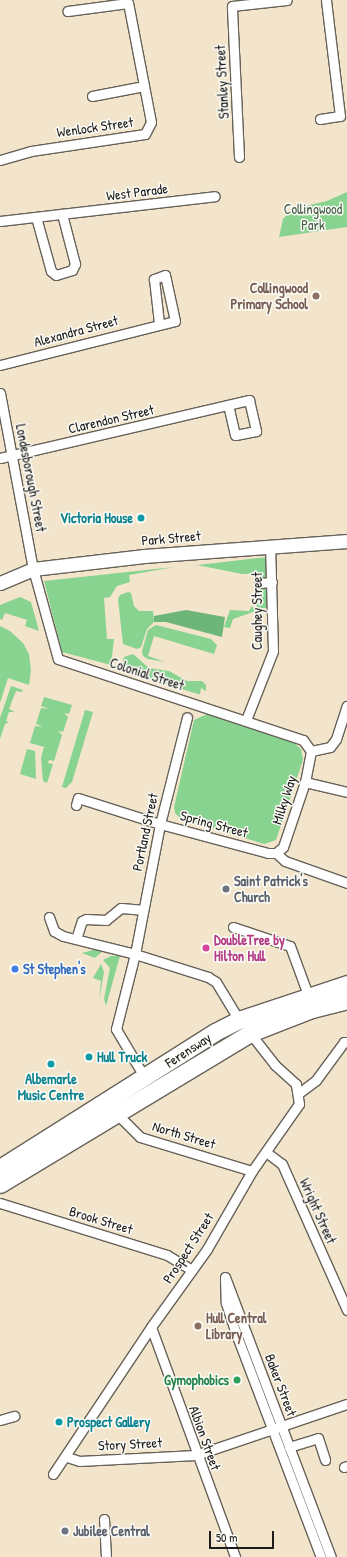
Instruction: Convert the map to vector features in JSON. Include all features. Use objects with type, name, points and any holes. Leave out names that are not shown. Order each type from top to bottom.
[{"type":"highway","name":"Ferensway","points":[[0,1168],[145,1078],[215,1032],[239,1020],[313,994],[347,984]]},
{"type":"highway","name":"Ferensway","points":[[0,1184],[250,1033],[312,1009],[347,1000]]},
{"type":"street","name":"Stanley Street","points":[[239,157],[232,3],[287,0]]},
{"type":"street","points":[[320,119],[340,116],[342,90],[326,0]]},
{"type":"street","name":"Wenlock Street","points":[[0,160],[31,151],[145,134],[151,122],[128,2],[68,11]]},
{"type":"street","points":[[92,96],[144,86]]},
{"type":"street","name":"West Parade","points":[[0,221],[214,196]]},
{"type":"street","points":[[36,217],[51,271],[56,275],[72,270],[75,264],[62,214]]},
{"type":"street","name":"Alexandra Street","points":[[0,365],[159,323],[175,321],[165,275],[154,279],[159,323]]},
{"type":"street","name":"Londesborough Street","points":[[0,393],[13,455],[33,569]]},
{"type":"street","name":"Clarendon Street","points":[[0,458],[228,405]]},
{"type":"street","name":"Park Street","points":[[0,583],[33,569],[144,556],[347,541]]},
{"type":"street","name":"Caughey Street","points":[[246,720],[273,651],[270,546]]},
{"type":"street","name":"Colonial Street","points":[[33,569],[58,659],[246,720],[302,740],[311,751]]},
{"type":"street","points":[[259,583],[272,582]]},
{"type":"street","points":[[311,751],[330,747],[336,739],[347,706]]},
{"type":"street","name":"Portland Street","points":[[145,1078],[116,1029],[135,954],[142,910],[160,824],[187,717]]},
{"type":"street","name":"Milky Way","points":[[276,853],[283,847],[305,782],[311,751]]},
{"type":"street","points":[[305,782],[347,792]]},
{"type":"street","name":"Spring Street","points":[[76,805],[78,798],[160,824],[268,853],[276,853],[286,861],[347,883]]},
{"type":"street","points":[[76,939],[82,921],[86,919],[106,920],[121,908],[142,910]]},
{"type":"street","points":[[49,917],[54,931],[76,939],[135,954],[208,977],[216,982],[239,1020]]},
{"type":"street","points":[[233,927],[290,946],[313,994],[333,980],[347,976]]},
{"type":"street","points":[[250,1033],[275,1065],[296,1084],[299,1093],[316,1080],[344,1042],[347,1042]]},
{"type":"street","name":"Prospect Street","points":[[54,1474],[67,1457],[151,1327],[207,1249],[252,1171],[299,1104],[299,1093]]},
{"type":"street","name":"North Street","points":[[116,1113],[140,1137],[252,1171]]},
{"type":"street","name":"Wright Street","points":[[266,1152],[282,1164],[347,1310]]},
{"type":"street","name":"Brook Street","points":[[0,1203],[167,1255],[192,1270]]},
{"type":"street","name":"Baker Street","points":[[321,1557],[271,1430],[226,1303],[226,1277],[331,1557]]},
{"type":"street","name":"Albion Street","points":[[151,1327],[196,1455],[235,1557]]},
{"type":"street","name":"Story Street","points":[[67,1457],[79,1461],[196,1455],[347,1404]]},
{"type":"street","points":[[0,1420],[14,1416]]},
{"type":"street","points":[[289,1447],[318,1438],[326,1460]]},
{"type":"street","points":[[104,1519],[106,1557]]},
{"type":"green space","name":"Collingwood Park","points":[[347,192],[347,227],[279,237],[283,219],[292,209],[327,201]]},
{"type":"green space","points":[[268,557],[269,575],[266,578],[259,579],[258,573],[242,574],[197,565]]},
{"type":"green space","points":[[174,567],[129,575],[130,582],[117,586],[110,597],[104,598],[107,639],[114,639],[111,665],[62,652],[44,581]]},
{"type":"green space","points":[[255,588],[267,589],[269,607],[258,610],[255,602]]},
{"type":"green space","points":[[128,592],[131,593],[134,606],[139,611],[153,611],[154,622],[147,629],[141,647],[137,649],[123,644],[118,599],[120,595]]},
{"type":"green space","points":[[20,597],[31,602],[39,631],[25,626],[27,620],[5,613],[2,620],[0,619],[0,605]]},
{"type":"green space","points":[[252,606],[256,611],[233,619],[230,628],[224,627],[230,610],[249,611]]},
{"type":"green space","points":[[186,610],[225,617],[222,637],[166,622],[154,622],[154,616]]},
{"type":"green space","points":[[156,625],[211,639],[217,645],[214,654],[154,636],[148,656],[165,662],[148,659],[143,656],[142,651],[148,630]]},
{"type":"green space","points":[[0,626],[10,631],[23,643],[29,654],[31,670],[29,685],[8,678],[0,703]]},
{"type":"green space","points":[[133,654],[149,668],[169,671],[187,681],[202,681],[206,685],[206,691],[201,688],[200,694],[198,694],[125,672],[121,667],[124,657]]},
{"type":"green space","points":[[11,686],[23,690],[22,692],[16,691],[9,709],[15,712],[9,712],[6,721],[9,722],[5,724],[0,739],[0,718]]},
{"type":"green space","points":[[44,697],[72,705],[69,714],[64,713],[68,717],[63,732],[58,731],[62,735],[54,761],[49,760],[48,763],[53,764],[47,783],[43,781],[41,758],[44,747],[30,743],[35,726],[43,727],[36,724],[41,708],[49,709],[41,706]]},
{"type":"green space","points":[[85,710],[93,712],[72,782],[66,788],[62,787]]},
{"type":"green space","points":[[207,714],[292,741],[301,749],[303,760],[276,840],[264,844],[180,818],[175,813],[174,807],[194,720]]},
{"type":"green space","points":[[27,749],[35,751],[36,779],[20,774]]},
{"type":"green space","points":[[97,949],[103,951],[95,958],[82,953]]},
{"type":"green space","points":[[111,956],[120,956],[106,1006],[104,999],[110,968],[103,960]]},
{"type":"green space","points":[[101,964],[104,972],[99,1001],[101,981],[93,978]]},
{"type":"place","name":"Collingwood Primary School","points":[[316,296]]},
{"type":"place","name":"Victoria House","points":[[141,518]]},
{"type":"place","name":"Saint Patrick's Church","points":[[226,889]]},
{"type":"place","name":"DoubleTree by Hilton Hull","points":[[206,948]]},
{"type":"place","name":"St Stephen's","points":[[15,969]]},
{"type":"place","name":"Hull Truck","points":[[89,1057]]},
{"type":"place","name":"Albemarle Music Centre","points":[[51,1064]]},
{"type":"place","name":"Hull Central Library","points":[[198,1326]]},
{"type":"place","name":"Gymophobics","points":[[237,1380]]},
{"type":"place","name":"Prospect Gallery","points":[[59,1422]]},
{"type":"place","name":"Jubilee Central","points":[[65,1531]]}]
